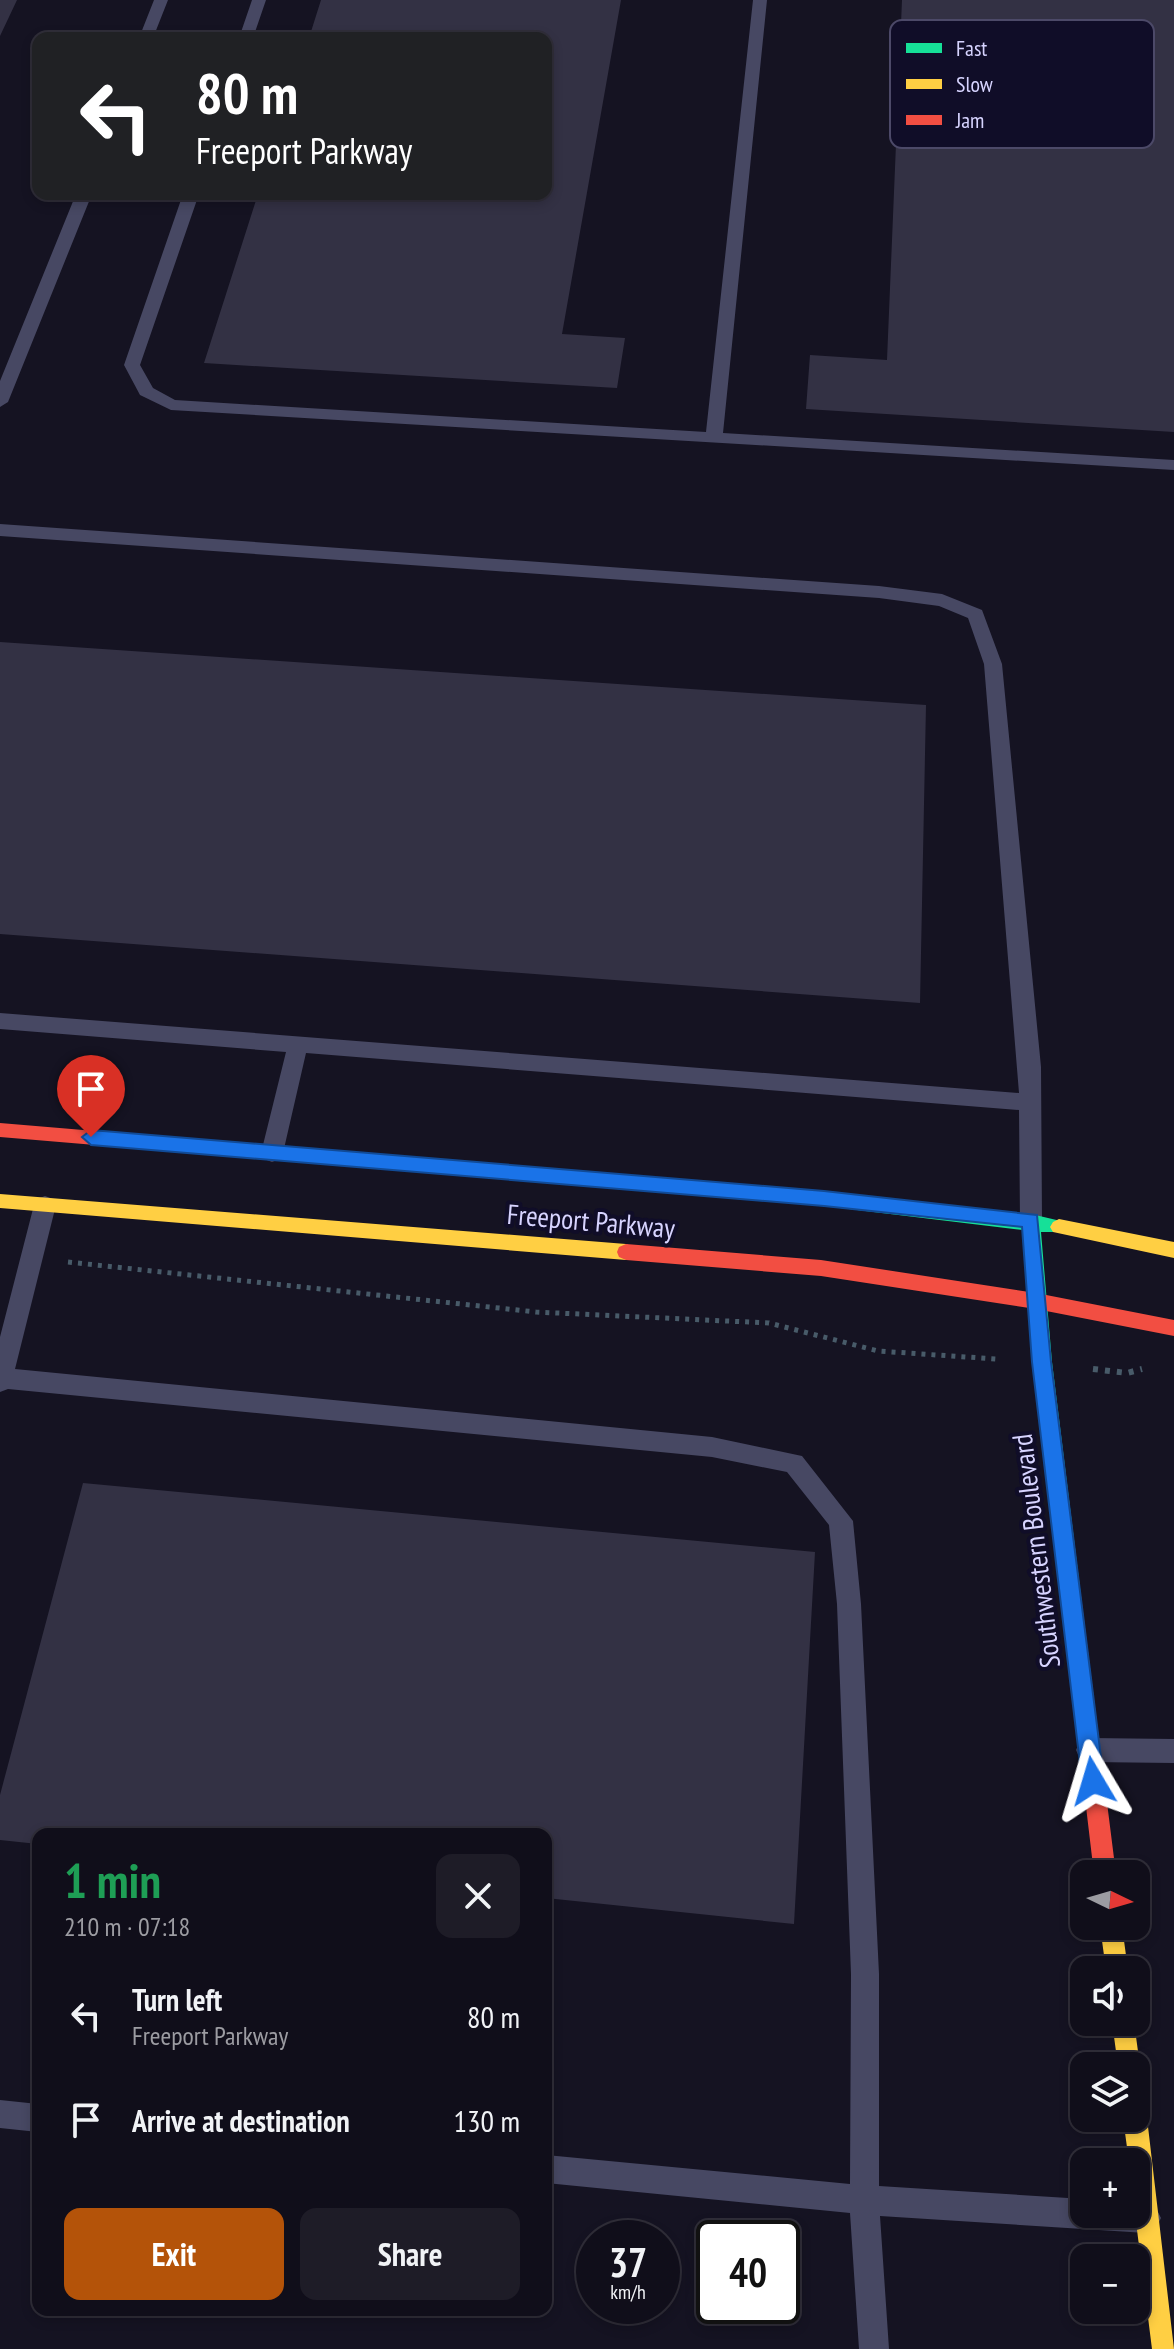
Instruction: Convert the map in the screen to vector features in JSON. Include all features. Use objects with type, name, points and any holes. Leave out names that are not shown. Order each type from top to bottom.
[{"type":"main road","name":"Freeport Parkway","points":[[0,1130],[824,1199],[1031,1221],[1174,1250]]},
{"type":"main road","name":"Freeport Parkway","points":[[0,1201],[821,1268],[1036,1301],[1174,1328]]},
{"type":"main road","name":"Southwestern Boulevard","points":[[1031,1221],[1036,1301],[1103,1860]]},
{"type":"main road","points":[[1149,2228],[1164,2349]]},
{"type":"lane","points":[[148,32],[161,0]]},
{"type":"lane","points":[[248,32],[259,0]]},
{"type":"lane","points":[[714,439],[760,0]]},
{"type":"lane","points":[[0,402],[82,200]]},
{"type":"lane","points":[[189,200],[132,365],[146,391],[171,405],[1174,465]]},
{"type":"lane","points":[[0,530],[879,592],[942,600],[976,614],[993,664],[1030,1067],[1031,1221]]},
{"type":"lane","points":[[0,1021],[1030,1102]]},
{"type":"lane","points":[[272,1153],[298,1044]]},
{"type":"lane","points":[[45,1205],[0,1380],[712,1447],[794,1463],[841,1521],[849,1604],[865,1974],[864,2200],[874,2349]]},
{"type":"lane","points":[[1089,1750],[1174,1751]]},
{"type":"lane","points":[[0,2114],[32,2117]]},
{"type":"lane","points":[[552,2170],[864,2200],[1070,2214]]},
{"type":"path","points":[[32,1258],[536,1312],[769,1323],[878,1351],[908,1353]]},
{"type":"building","points":[[0,0],[17,0],[0,36]]},
{"type":"building","points":[[321,0],[621,0],[562,334],[625,338],[617,388],[204,363],[256,200],[552,200],[552,32],[311,32]]},
{"type":"building","points":[[902,0],[1174,0],[1174,432],[806,409],[810,355],[887,360],[896,148],[1154,148],[1154,20],[901,20]]},
{"type":"building","points":[[0,642],[926,705],[920,1003],[0,934]]},
{"type":"building","points":[[83,1483],[815,1552],[794,1924],[552,1899],[552,1828],[32,1828],[32,1843],[0,1840],[0,1795]]},
{"type":"traffic: fast","points":[[655,1185],[824,1199],[1059,1227]]},
{"type":"traffic: fast","points":[[1031,1221],[1042,1362],[1071,1596]]},
{"type":"traffic: slow","points":[[0,1201],[626,1252]]},
{"type":"traffic: slow","points":[[1059,1227],[1174,1250]]},
{"type":"traffic: slow","points":[[1113,1940],[1115,1956]]},
{"type":"traffic: slow","points":[[1125,2036],[1127,2052]]},
{"type":"traffic: slow","points":[[1137,2132],[1164,2349]]},
{"type":"traffic: jam","points":[[0,1130],[655,1185]]},
{"type":"traffic: jam","points":[[626,1252],[821,1268],[1036,1301],[1174,1328]]},
{"type":"traffic: jam","points":[[1071,1596],[1103,1860]]},
{"type":"route","points":[[91,1137],[824,1199],[1031,1221],[1042,1362],[1093,1781]]}]
